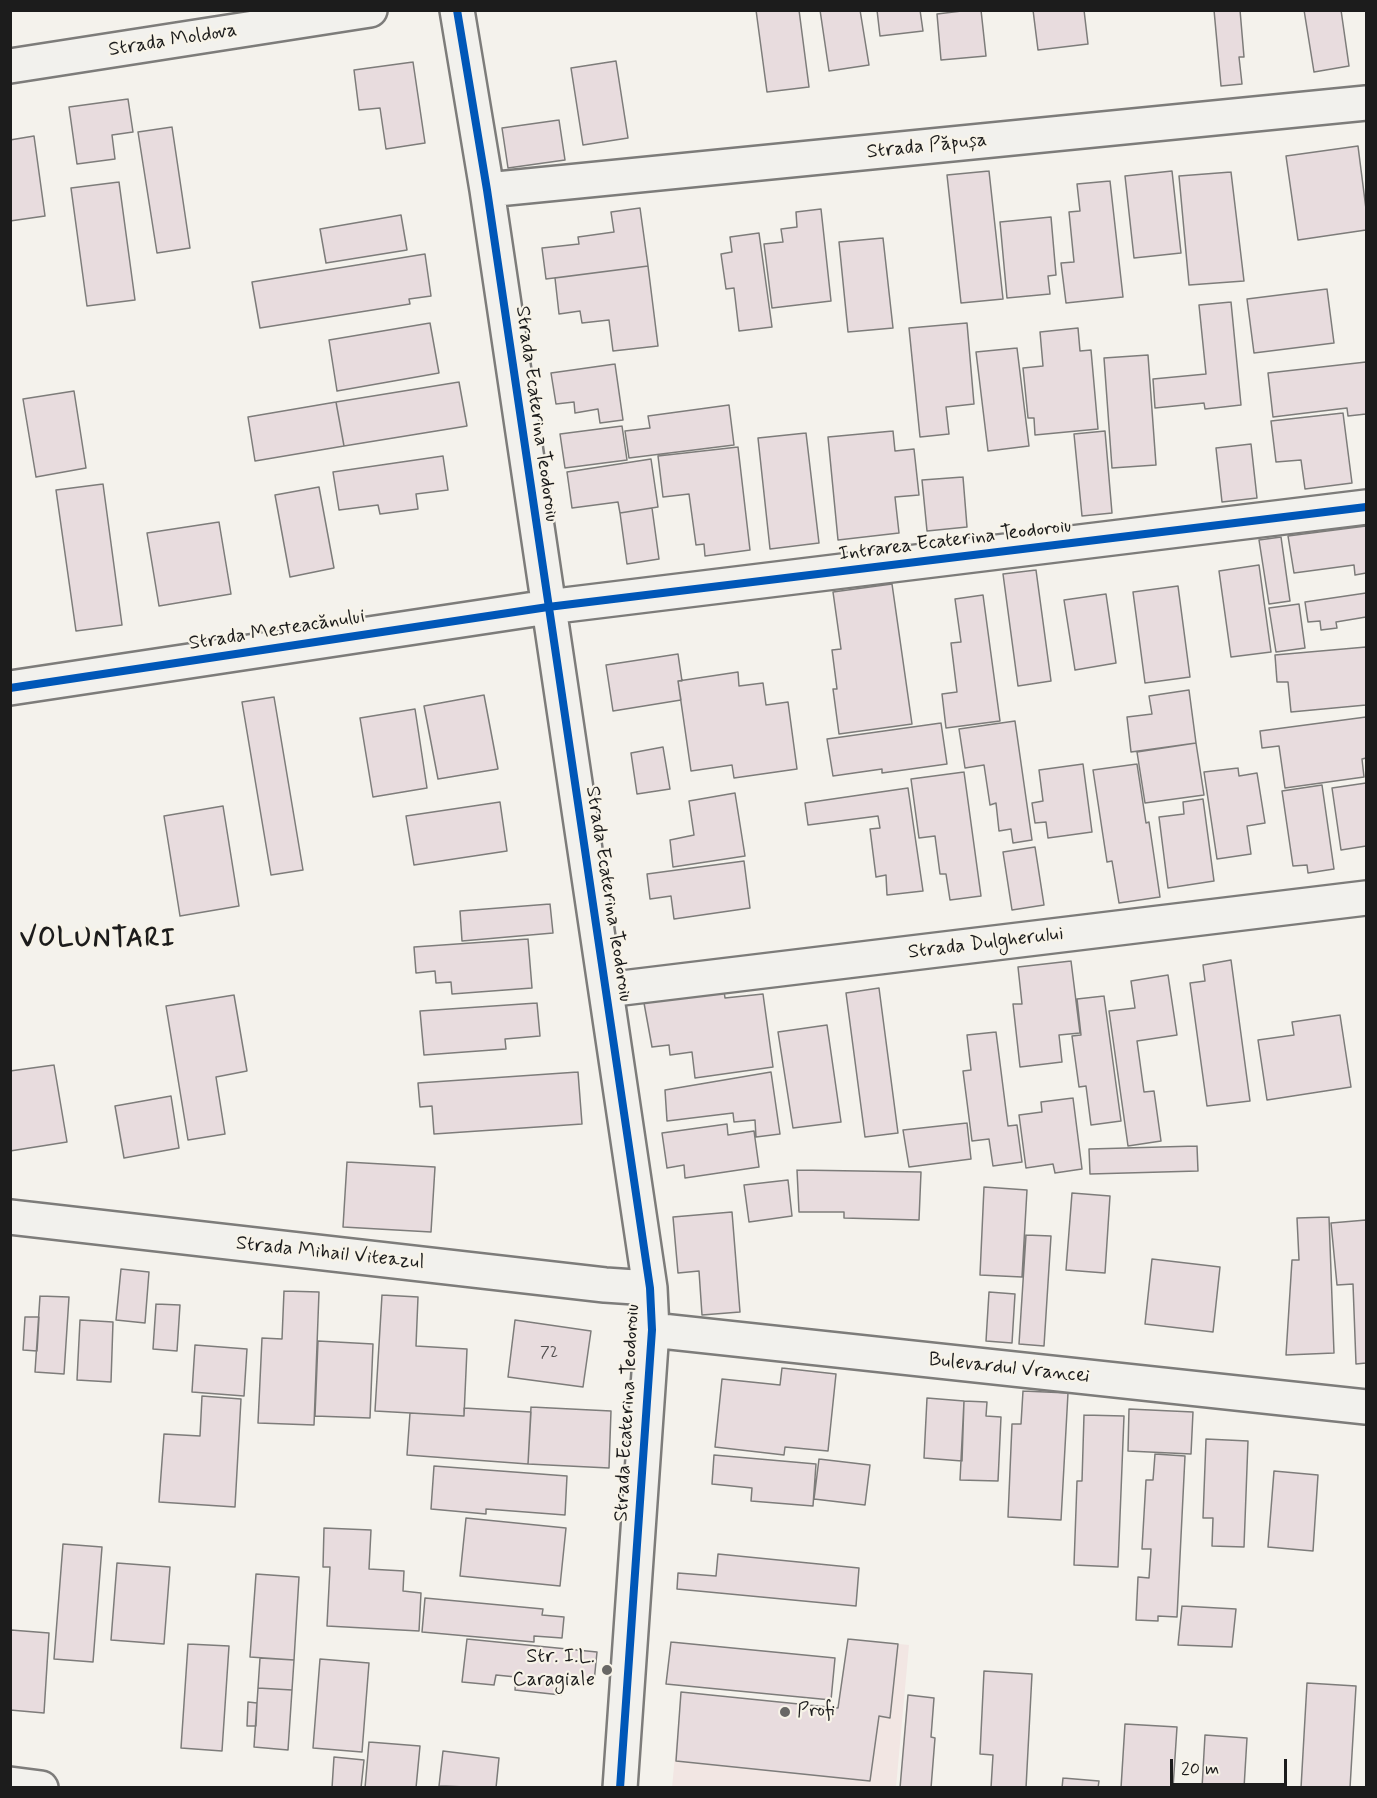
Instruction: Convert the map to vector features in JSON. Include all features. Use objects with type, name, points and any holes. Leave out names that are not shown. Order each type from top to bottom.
[{"type":"street","name":"Strada Moldova","points":[[10,66],[370,10]]},
{"type":"street","name":"Strada Ecaterina Teodoroiu","points":[[457,10],[487,190],[650,1288],[652,1330],[620,1788]]},
{"type":"street","name":"Strada Păpușa","points":[[487,190],[1366,103]]},
{"type":"street","name":"Intrarea Ecaterina Teodoroiu","points":[[548,607],[1366,507]]},
{"type":"street","name":"Strada Mesteacănului","points":[[10,688],[548,607]]},
{"type":"street","name":"Strada Dulgherului","points":[[606,990],[1366,898]]},
{"type":"street","name":"Strada Mihail Viteazul","points":[[10,1217],[605,1285],[650,1288]]},
{"type":"street","name":"Bulevardul Vrancei","points":[[652,1330],[1366,1407]]},
{"type":"street","points":[[10,1784],[41,1788]]},
{"type":"shaded area","name":"Profi","points":[[848,1639],[909,1645],[896,1787],[672,1788],[681,1692],[837,1708]]},
{"type":"building","points":[[756,10],[799,10],[809,87],[767,92]]},
{"type":"building","points":[[820,10],[860,10],[869,65],[829,71]]},
{"type":"building","points":[[877,10],[920,10],[923,31],[880,36]]},
{"type":"building","points":[[981,10],[986,56],[941,60],[937,14]]},
{"type":"building","points":[[1033,10],[1084,10],[1088,44],[1038,50]]},
{"type":"building","points":[[1214,10],[1240,10],[1244,57],[1239,57],[1242,84],[1221,86]]},
{"type":"building","points":[[1304,10],[1341,10],[1349,66],[1314,72]]},
{"type":"building","points":[[616,61],[628,138],[583,145],[571,68]]},
{"type":"building","points":[[413,62],[425,143],[386,149],[380,108],[359,110],[354,70]]},
{"type":"building","points":[[128,99],[133,132],[112,135],[115,159],[77,164],[69,107]]},
{"type":"building","points":[[559,120],[565,160],[508,168],[502,128]]},
{"type":"building","points":[[172,127],[190,248],[157,253],[138,132]]},
{"type":"building","points":[[34,136],[45,216],[10,221],[10,140]]},
{"type":"building","points":[[1358,146],[1366,209],[1366,230],[1298,240],[1286,156]]},
{"type":"building","points":[[989,171],[1003,299],[961,303],[947,175]]},
{"type":"building","points":[[1172,171],[1181,253],[1134,258],[1125,176]]},
{"type":"building","points":[[1231,172],[1244,281],[1189,285],[1179,176]]},
{"type":"building","points":[[1110,181],[1123,297],[1066,303],[1061,263],[1074,262],[1069,212],[1080,211],[1077,184]]},
{"type":"building","points":[[119,182],[135,300],[87,306],[71,188]]},
{"type":"building","points":[[640,208],[648,266],[546,279],[542,248],[579,244],[578,237],[614,232],[611,212]]},
{"type":"building","points":[[821,209],[831,301],[772,308],[764,244],[783,242],[781,229],[797,227],[796,212]]},
{"type":"building","points":[[401,215],[407,250],[326,263],[320,229]]},
{"type":"building","points":[[1051,217],[1056,275],[1048,276],[1050,294],[1007,298],[1000,222]]},
{"type":"building","points":[[759,233],[772,327],[739,331],[734,288],[726,289],[721,254],[732,252],[730,237]]},
{"type":"building","points":[[883,238],[893,328],[848,332],[839,242]]},
{"type":"building","points":[[425,254],[431,296],[409,299],[410,304],[260,328],[252,282]]},
{"type":"building","points":[[648,266],[658,346],[613,351],[609,320],[582,323],[580,311],[559,314],[555,278]]},
{"type":"building","points":[[1327,289],[1334,343],[1254,353],[1247,299]]},
{"type":"building","points":[[1231,302],[1241,405],[1205,409],[1204,403],[1155,408],[1153,379],[1206,374],[1199,305]]},
{"type":"building","points":[[430,323],[439,373],[337,391],[329,340]]},
{"type":"building","points":[[967,323],[974,404],[946,407],[949,434],[920,437],[909,328]]},
{"type":"building","points":[[1078,328],[1080,351],[1091,350],[1098,429],[1035,435],[1034,418],[1028,418],[1023,368],[1043,366],[1040,332]]},
{"type":"building","points":[[1017,348],[1029,446],[988,451],[976,352]]},
{"type":"building","points":[[1148,355],[1156,465],[1112,468],[1104,358]]},
{"type":"building","points":[[1366,362],[1366,414],[1348,416],[1347,408],[1273,417],[1268,373]]},
{"type":"building","points":[[615,364],[623,420],[600,423],[598,409],[575,413],[574,402],[556,404],[551,373]]},
{"type":"building","points":[[459,382],[467,426],[344,446],[336,402]]},
{"type":"building","points":[[74,391],[86,468],[36,477],[23,399]]},
{"type":"building","points":[[336,402],[344,446],[255,461],[248,417]]},
{"type":"building","points":[[729,405],[734,445],[629,458],[625,431],[650,428],[648,416]]},
{"type":"building","points":[[1343,413],[1352,483],[1305,489],[1301,460],[1276,462],[1271,421]]},
{"type":"building","points":[[622,426],[627,460],[565,468],[560,434]]},
{"type":"building","points":[[893,431],[895,451],[914,449],[919,495],[895,497],[899,533],[838,540],[828,437]]},
{"type":"building","points":[[1105,431],[1112,513],[1082,516],[1074,434]]},
{"type":"building","points":[[806,433],[819,543],[770,549],[758,438]]},
{"type":"building","points":[[1251,444],[1257,498],[1222,502],[1216,448]]},
{"type":"building","points":[[738,447],[750,550],[705,556],[704,544],[696,545],[689,494],[663,497],[658,456]]},
{"type":"building","points":[[443,456],[448,490],[416,494],[418,509],[380,514],[378,505],[339,510],[333,472]]},
{"type":"building","points":[[651,459],[658,507],[620,513],[618,502],[572,508],[567,472]]},
{"type":"building","points":[[963,477],[967,527],[927,531],[922,480]]},
{"type":"building","points":[[103,484],[122,625],[76,631],[56,490]]},
{"type":"building","points":[[319,487],[334,568],[290,577],[275,495]]},
{"type":"building","points":[[652,508],[659,559],[627,564],[620,513]]},
{"type":"building","points":[[219,522],[231,594],[159,606],[147,533]]},
{"type":"building","points":[[1366,526],[1366,573],[1355,575],[1354,565],[1294,573],[1288,536]]},
{"type":"building","points":[[1281,537],[1290,601],[1269,604],[1259,540]]},
{"type":"building","points":[[1259,565],[1271,652],[1231,657],[1219,571]]},
{"type":"building","points":[[1036,570],[1051,681],[1018,686],[1003,574]]},
{"type":"building","points":[[892,584],[912,724],[839,734],[833,689],[837,689],[832,650],[841,649],[833,592]]},
{"type":"building","points":[[1178,586],[1190,677],[1145,683],[1133,592]]},
{"type":"building","points":[[1366,593],[1366,617],[1336,622],[1337,628],[1321,630],[1320,621],[1308,622],[1305,602]]},
{"type":"building","points":[[1106,594],[1116,663],[1075,670],[1064,600]]},
{"type":"building","points":[[983,595],[1000,721],[946,728],[942,694],[957,692],[951,643],[961,642],[955,599]]},
{"type":"building","points":[[1299,604],[1305,648],[1276,652],[1269,608]]},
{"type":"building","points":[[1366,647],[1366,705],[1291,712],[1288,682],[1277,682],[1275,655]]},
{"type":"building","points":[[678,654],[682,681],[678,681],[681,700],[613,711],[606,665]]},
{"type":"building","points":[[738,672],[739,686],[763,683],[766,705],[788,702],[797,769],[734,778],[732,765],[691,771],[678,681]]},
{"type":"building","points":[[1189,690],[1196,743],[1131,752],[1127,717],[1152,714],[1149,696]]},
{"type":"building","points":[[484,695],[498,769],[438,779],[424,706]]},
{"type":"building","points":[[274,697],[303,870],[271,875],[242,702]]},
{"type":"building","points":[[415,709],[427,788],[373,797],[360,718]]},
{"type":"building","points":[[1366,717],[1366,758],[1362,759],[1364,777],[1285,788],[1279,746],[1262,748],[1260,731]]},
{"type":"building","points":[[1015,721],[1032,840],[1013,843],[1011,829],[999,831],[996,803],[990,805],[984,765],[965,768],[959,729]]},
{"type":"building","points":[[941,723],[947,764],[882,773],[882,769],[833,776],[827,739]]},
{"type":"building","points":[[1196,743],[1204,795],[1145,803],[1137,752]]},
{"type":"building","points":[[663,747],[670,789],[637,794],[631,753]]},
{"type":"building","points":[[1083,764],[1092,832],[1048,838],[1046,822],[1035,823],[1032,803],[1043,801],[1039,770]]},
{"type":"building","points":[[1137,764],[1146,823],[1149,822],[1160,897],[1119,903],[1112,861],[1107,862],[1093,770]]},
{"type":"building","points":[[1238,768],[1239,776],[1257,773],[1265,823],[1247,826],[1251,854],[1217,859],[1204,772]]},
{"type":"building","points":[[964,772],[981,896],[950,900],[946,874],[940,874],[935,836],[919,838],[911,779]]},
{"type":"building","points":[[1366,783],[1366,846],[1341,850],[1332,788]]},
{"type":"building","points":[[1322,785],[1334,869],[1308,873],[1307,865],[1293,866],[1282,791]]},
{"type":"building","points":[[908,788],[923,891],[887,895],[886,875],[876,877],[870,829],[880,828],[878,816],[808,825],[805,803]]},
{"type":"building","points":[[735,793],[745,856],[673,867],[670,840],[694,835],[689,801]]},
{"type":"building","points":[[1203,799],[1214,881],[1168,888],[1159,817],[1184,814],[1183,802]]},
{"type":"building","points":[[500,802],[507,851],[414,865],[406,816]]},
{"type":"building","points":[[223,806],[239,906],[180,916],[164,816]]},
{"type":"building","points":[[1035,847],[1044,905],[1012,910],[1003,852]]},
{"type":"building","points":[[744,861],[750,908],[674,919],[671,896],[650,899],[647,874]]},
{"type":"building","points":[[550,904],[553,933],[462,941],[460,911]]},
{"type":"building","points":[[528,939],[532,988],[452,994],[451,982],[436,983],[435,971],[416,973],[414,947]]},
{"type":"building","points":[[1231,960],[1250,1101],[1207,1106],[1190,983],[1205,981],[1203,965]]},
{"type":"building","points":[[1071,961],[1080,1033],[1059,1035],[1062,1062],[1020,1067],[1013,1004],[1022,1004],[1018,967]]},
{"type":"building","points":[[1168,975],[1177,1035],[1137,1041],[1144,1092],[1154,1091],[1161,1141],[1128,1146],[1109,1011],[1135,1008],[1131,981]]},
{"type":"building","points":[[879,988],[898,1133],[865,1137],[846,993]]},
{"type":"building","points":[[724,991],[725,998],[763,994],[773,1067],[695,1078],[692,1052],[670,1055],[669,1045],[652,1047],[644,1003]]},
{"type":"building","points":[[234,995],[247,1071],[216,1077],[225,1134],[188,1140],[166,1006]]},
{"type":"building","points":[[1104,996],[1121,1121],[1091,1125],[1086,1086],[1079,1087],[1072,1036],[1081,1035],[1077,999]]},
{"type":"building","points":[[537,1003],[540,1036],[505,1039],[506,1049],[424,1055],[420,1011]]},
{"type":"building","points":[[1340,1015],[1351,1087],[1267,1100],[1258,1040],[1294,1035],[1292,1022]]},
{"type":"building","points":[[827,1025],[841,1122],[793,1128],[778,1032]]},
{"type":"building","points":[[996,1032],[1008,1126],[1017,1125],[1022,1162],[993,1166],[989,1139],[972,1141],[963,1071],[971,1070],[967,1035]]},
{"type":"building","points":[[54,1065],[67,1142],[10,1151],[10,1071]]},
{"type":"building","points":[[578,1072],[582,1124],[434,1134],[432,1106],[420,1107],[418,1083]]},
{"type":"building","points":[[771,1072],[780,1134],[756,1137],[755,1120],[734,1122],[733,1113],[667,1121],[665,1090]]},
{"type":"building","points":[[171,1096],[179,1148],[124,1158],[115,1106]]},
{"type":"building","points":[[1073,1098],[1082,1169],[1055,1173],[1053,1164],[1026,1168],[1019,1115],[1042,1112],[1041,1102]]},
{"type":"building","points":[[967,1123],[971,1159],[909,1167],[903,1130]]},
{"type":"building","points":[[727,1124],[728,1135],[754,1131],[759,1167],[685,1178],[684,1165],[667,1168],[662,1133]]},
{"type":"building","points":[[1197,1146],[1198,1171],[1090,1174],[1089,1149]]},
{"type":"building","points":[[347,1162],[435,1167],[431,1232],[343,1227]]},
{"type":"building","points":[[797,1170],[921,1172],[919,1220],[844,1218],[844,1212],[799,1212]]},
{"type":"building","points":[[788,1180],[792,1216],[749,1222],[744,1185]]},
{"type":"building","points":[[984,1187],[1027,1190],[1022,1277],[980,1275]]},
{"type":"building","points":[[1072,1193],[1110,1196],[1105,1273],[1066,1270]]},
{"type":"building","points":[[732,1212],[740,1312],[702,1315],[699,1271],[678,1273],[673,1217]]},
{"type":"building","points":[[1329,1217],[1334,1353],[1286,1355],[1292,1260],[1299,1260],[1297,1218]]},
{"type":"building","points":[[1366,1220],[1366,1363],[1356,1364],[1353,1284],[1337,1285],[1331,1223]]},
{"type":"building","points":[[1026,1235],[1051,1236],[1044,1346],[1019,1344]]},
{"type":"building","points":[[1152,1259],[1220,1267],[1213,1332],[1145,1324]]},
{"type":"building","points":[[121,1269],[149,1272],[145,1323],[116,1320]]},
{"type":"building","points":[[284,1291],[319,1292],[314,1425],[258,1423],[262,1338],[282,1339]]},
{"type":"building","points":[[989,1292],[1015,1294],[1012,1343],[986,1341]]},
{"type":"building","points":[[382,1295],[418,1297],[416,1346],[467,1349],[464,1416],[375,1411]]},
{"type":"building","points":[[40,1296],[69,1297],[64,1374],[35,1372]]},
{"type":"building","points":[[156,1304],[180,1305],[177,1351],[153,1349]]},
{"type":"building","points":[[25,1317],[39,1317],[37,1351],[23,1350]]},
{"type":"building","points":[[80,1320],[113,1322],[111,1382],[77,1380]]},
{"type":"building","points":[[515,1320],[591,1331],[583,1387],[508,1377]]},
{"type":"building","points":[[318,1341],[373,1344],[370,1418],[315,1416]]},
{"type":"building","points":[[195,1345],[247,1349],[244,1396],[192,1392]]},
{"type":"building","points":[[782,1368],[836,1374],[828,1451],[785,1447],[784,1455],[715,1447],[722,1379],[780,1385]]},
{"type":"building","points":[[1023,1391],[1068,1393],[1061,1520],[1008,1517],[1012,1424],[1021,1424]]},
{"type":"building","points":[[202,1396],[241,1399],[235,1507],[159,1502],[164,1434],[200,1436]]},
{"type":"building","points":[[927,1398],[964,1401],[962,1461],[924,1458]]},
{"type":"building","points":[[964,1401],[987,1402],[986,1416],[1001,1417],[998,1481],[960,1480]]},
{"type":"building","points":[[531,1407],[611,1411],[609,1468],[528,1464]]},
{"type":"building","points":[[464,1408],[531,1412],[528,1464],[407,1455],[410,1413],[464,1416]]},
{"type":"building","points":[[1129,1409],[1193,1412],[1191,1454],[1128,1451]]},
{"type":"building","points":[[1084,1415],[1124,1416],[1118,1567],[1074,1565],[1077,1481],[1082,1481]]},
{"type":"building","points":[[1206,1439],[1248,1441],[1244,1547],[1212,1546],[1213,1518],[1203,1518]]},
{"type":"building","points":[[1155,1454],[1185,1456],[1177,1617],[1158,1616],[1158,1621],[1136,1620],[1138,1577],[1149,1578],[1151,1549],[1142,1549],[1146,1480],[1153,1480]]},
{"type":"building","points":[[714,1455],[816,1464],[813,1506],[751,1501],[752,1488],[712,1484]]},
{"type":"building","points":[[819,1459],[870,1465],[865,1505],[814,1499]]},
{"type":"building","points":[[434,1466],[567,1476],[565,1515],[486,1509],[486,1514],[431,1509]]},
{"type":"building","points":[[1274,1471],[1318,1475],[1313,1551],[1268,1547]]},
{"type":"building","points":[[466,1518],[566,1528],[560,1586],[460,1576]]},
{"type":"building","points":[[324,1528],[371,1530],[369,1569],[404,1571],[403,1591],[421,1593],[419,1631],[327,1626],[330,1567],[323,1567]]},
{"type":"building","points":[[63,1544],[102,1547],[93,1662],[54,1659]]},
{"type":"building","points":[[718,1554],[859,1568],[856,1606],[677,1589],[678,1573],[716,1576]]},
{"type":"building","points":[[117,1563],[170,1567],[164,1644],[111,1640]]},
{"type":"building","points":[[256,1574],[299,1577],[294,1660],[250,1657]]},
{"type":"building","points":[[425,1598],[543,1609],[542,1615],[564,1617],[562,1638],[534,1636],[534,1642],[422,1632]]},
{"type":"building","points":[[1182,1606],[1236,1609],[1232,1647],[1178,1645]]},
{"type":"building","points":[[11,1630],[49,1633],[44,1713],[10,1710]]},
{"type":"building","points":[[467,1639],[597,1652],[594,1682],[562,1679],[561,1695],[515,1690],[516,1677],[496,1675],[494,1685],[462,1682]]},
{"type":"building","name":"Profi","points":[[848,1639],[898,1644],[890,1718],[879,1716],[870,1781],[676,1761],[681,1692],[838,1708]]},
{"type":"building","points":[[671,1642],[835,1658],[831,1700],[666,1684]]},
{"type":"building","points":[[188,1644],[229,1646],[222,1751],[181,1748]]},
{"type":"building","points":[[260,1658],[294,1660],[292,1690],[258,1688]]},
{"type":"building","points":[[320,1659],[369,1663],[362,1752],[313,1748]]},
{"type":"building","points":[[984,1671],[1032,1674],[1026,1788],[991,1788],[993,1755],[980,1754]]},
{"type":"building","points":[[1307,1683],[1356,1686],[1350,1788],[1301,1788]]},
{"type":"building","points":[[258,1688],[292,1690],[288,1750],[254,1747]]},
{"type":"building","points":[[908,1695],[934,1698],[931,1737],[935,1738],[931,1788],[900,1788]]},
{"type":"building","points":[[248,1702],[257,1703],[256,1726],[247,1726]]},
{"type":"building","points":[[1125,1724],[1177,1727],[1173,1788],[1121,1788]]},
{"type":"building","points":[[1205,1735],[1247,1738],[1244,1788],[1202,1788]]},
{"type":"building","points":[[369,1742],[420,1746],[416,1788],[365,1788]]},
{"type":"building","points":[[443,1751],[499,1758],[496,1788],[439,1786]]},
{"type":"building","points":[[334,1757],[364,1760],[361,1788],[332,1788]]},
{"type":"building","points":[[1063,1778],[1099,1781],[1098,1788],[1062,1788]]},
{"type":"cycle path","points":[[457,10],[487,190],[650,1288],[652,1330],[620,1788]]},
{"type":"cycle path","points":[[10,688],[548,607],[1366,507]]},
{"type":"place","name":"Str. I.L. Caragiale","points":[[607,1670]]},
{"type":"place","name":"Profi","points":[[785,1712]]},
{"type":"district","name":"VOLUNTARI","points":[[98,941]]}]
